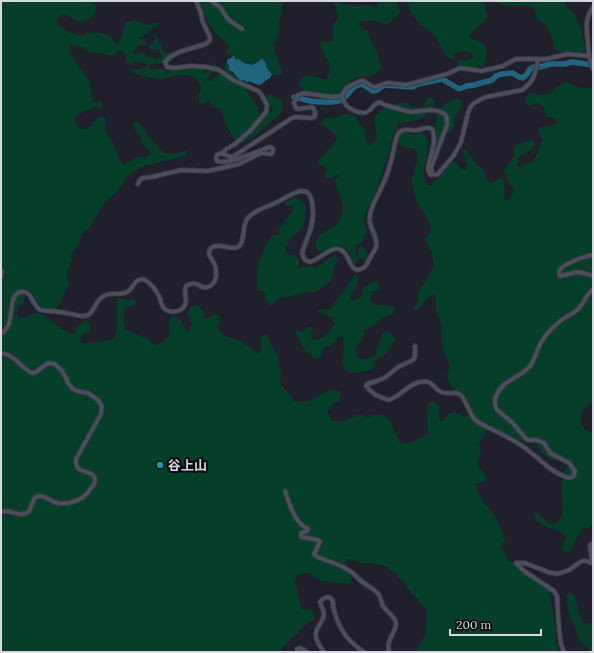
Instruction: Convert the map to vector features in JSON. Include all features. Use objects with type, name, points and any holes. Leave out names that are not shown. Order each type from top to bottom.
[{"type":"street","points":[[196,1],[210,40],[206,44],[179,52],[170,57],[165,62],[167,67],[207,66],[219,70],[233,80],[260,92],[267,105],[266,112],[250,131],[235,144],[225,150],[223,154]]},
{"type":"street","points":[[211,1],[220,7],[228,19],[242,29]]},
{"type":"street","points":[[593,6],[586,23],[589,56],[593,69]]},
{"type":"street","points":[[342,96],[348,87],[360,81],[364,81],[373,87],[388,83],[407,85],[447,74],[460,68],[482,71],[503,66],[516,59],[550,59],[568,54],[589,56]]},
{"type":"street","points":[[431,175],[438,174],[457,150],[461,142],[468,113],[473,104],[486,97],[522,90],[527,87],[536,73],[538,60]]},
{"type":"street","points":[[138,184],[143,178],[181,170],[208,171],[239,164],[259,153],[264,152],[271,154],[273,150],[270,147],[229,161],[220,162],[217,161],[216,158],[219,154],[231,157],[234,156],[292,118],[314,117],[315,111],[312,107],[296,108],[294,103],[298,95],[304,93],[330,97],[342,96]]},
{"type":"street","points":[[342,96],[347,106],[361,113],[368,112],[378,102],[410,112],[430,110],[445,114],[447,116],[447,125],[431,168],[431,175]]},
{"type":"street","points":[[1,334],[6,331],[9,323],[15,296],[22,292],[27,292],[30,294],[38,308],[43,311],[64,312],[86,316],[102,297],[109,293],[126,292],[132,288],[136,281],[143,279],[155,290],[164,309],[179,311],[185,304],[186,286],[196,283],[206,288],[214,282],[216,274],[215,267],[209,253],[211,248],[216,245],[235,248],[239,247],[242,242],[245,223],[250,215],[299,191],[305,191],[308,193],[313,208],[313,221],[302,250],[305,260],[310,262],[333,250],[339,249],[346,253],[352,267],[360,269],[365,266],[376,245],[370,225],[370,214],[386,177],[396,136],[401,131],[427,128],[432,130],[434,135],[433,148],[428,170],[431,175]]},
{"type":"street","points":[[593,255],[578,259],[566,265],[559,271],[560,276],[577,272],[583,272],[593,276]]},
{"type":"street","points":[[1,270],[1,277]]},
{"type":"street","points":[[415,346],[414,359],[398,367],[386,377],[367,384],[366,386],[371,392],[390,400],[409,387],[420,382],[431,382],[442,393],[457,393],[462,396],[474,419],[478,422],[524,446],[557,473],[565,477],[572,477],[574,476],[575,471],[569,463],[550,453],[544,443],[538,440],[528,440],[525,438],[513,423],[495,408],[494,402],[497,394],[503,386],[529,367],[539,345],[554,327],[564,318],[575,312],[587,295],[593,290]]},
{"type":"street","points":[[1,353],[9,355],[27,371],[32,373],[39,371],[48,363],[55,364],[65,374],[68,383],[73,389],[91,394],[100,402],[102,406],[101,414],[76,459],[76,465],[78,468],[92,474],[95,480],[85,497],[76,501],[62,504],[53,502],[41,495],[34,498],[30,509],[24,514],[7,511],[1,512]]},
{"type":"street","points":[[285,491],[298,522],[308,529],[307,531],[301,533],[301,537],[318,540],[320,542],[314,554],[316,557],[333,562],[352,572],[378,593],[383,607],[396,621],[396,625],[388,642],[388,652]]},
{"type":"street","points":[[564,652],[561,644],[559,629],[557,596],[554,591],[524,571],[516,563],[525,563],[557,574],[569,570],[582,561],[591,563],[590,546],[593,544]]},
{"type":"street","points":[[324,652],[318,643],[316,633],[324,615],[320,602],[327,597],[333,601],[335,613],[347,637],[355,646],[364,652]]},
{"type":"street","points":[[298,652],[297,649],[300,648],[307,652]]},
{"type":"green space","points":[[1,1],[95,1],[96,10],[93,16],[84,22],[77,21],[69,16],[63,15],[58,17],[56,22],[67,31],[78,35],[87,33],[101,33],[109,35],[117,45],[119,44],[125,25],[128,22],[134,20],[149,25],[157,22],[157,26],[139,39],[144,39],[146,44],[138,45],[133,52],[135,54],[145,53],[148,57],[157,59],[161,58],[162,56],[159,49],[150,49],[150,45],[155,40],[155,33],[161,44],[163,52],[166,54],[172,51],[173,52],[165,59],[163,63],[150,64],[151,70],[164,69],[168,74],[169,71],[176,65],[180,64],[190,66],[197,64],[205,68],[203,71],[204,73],[209,71],[214,63],[217,65],[216,68],[207,78],[210,81],[221,73],[226,72],[224,68],[227,63],[229,65],[229,71],[248,84],[246,91],[258,108],[260,115],[264,117],[273,110],[266,99],[267,95],[270,94],[281,101],[283,109],[280,114],[256,135],[242,144],[238,142],[231,134],[220,109],[212,107],[208,99],[204,104],[200,103],[198,95],[201,90],[201,85],[193,77],[184,75],[161,79],[146,77],[133,73],[132,71],[133,69],[145,68],[147,64],[135,61],[130,65],[127,63],[125,54],[122,51],[119,50],[111,56],[88,52],[81,47],[70,44],[70,53],[79,68],[89,80],[93,101],[95,103],[98,101],[102,102],[100,109],[97,107],[84,111],[76,117],[75,120],[78,128],[87,129],[101,116],[105,118],[105,131],[111,139],[119,159],[124,165],[138,157],[145,158],[151,155],[151,153],[141,142],[141,137],[133,125],[135,122],[138,122],[155,144],[165,153],[176,154],[186,151],[186,156],[146,165],[127,177],[119,189],[101,208],[90,227],[82,234],[77,248],[71,255],[72,259],[67,273],[69,284],[58,307],[56,309],[42,308],[30,290],[26,290],[23,304],[17,308],[18,319],[27,317],[34,313],[39,313],[65,331],[72,334],[75,333],[77,328],[85,320],[88,321],[90,325],[90,330],[89,332],[84,333],[80,339],[82,343],[105,341],[113,339],[116,335],[116,302],[123,298],[128,301],[132,299],[135,300],[136,303],[125,308],[125,328],[136,335],[147,338],[152,344],[158,345],[165,341],[170,334],[169,321],[171,317],[178,317],[188,331],[191,320],[187,314],[191,307],[198,305],[206,319],[216,314],[220,317],[220,322],[217,327],[223,335],[241,341],[257,353],[261,352],[261,337],[267,335],[279,358],[278,363],[281,370],[280,380],[282,387],[295,402],[309,401],[325,392],[332,390],[336,391],[341,393],[339,400],[330,407],[327,412],[331,420],[338,422],[359,415],[369,417],[383,415],[390,421],[400,442],[407,444],[428,434],[427,407],[432,401],[439,407],[440,421],[443,421],[452,413],[457,413],[465,417],[468,415],[467,409],[449,382],[447,375],[450,366],[442,346],[441,323],[436,311],[436,297],[434,295],[430,296],[416,311],[414,309],[419,292],[434,266],[432,253],[425,239],[431,231],[431,225],[416,201],[412,181],[417,162],[417,153],[414,148],[405,147],[398,142],[401,134],[423,134],[426,136],[428,146],[424,178],[427,185],[431,186],[455,161],[464,170],[467,167],[467,164],[463,154],[464,150],[467,151],[478,166],[484,169],[489,182],[491,183],[501,178],[503,180],[505,186],[504,201],[510,198],[514,190],[508,182],[504,170],[514,156],[514,148],[516,145],[531,140],[535,144],[531,150],[521,155],[518,159],[519,162],[517,166],[520,168],[525,164],[531,163],[538,152],[542,140],[538,129],[555,125],[557,122],[552,117],[547,117],[543,106],[538,103],[531,105],[526,104],[525,99],[529,93],[544,95],[551,93],[564,82],[579,88],[593,87],[593,402],[583,411],[581,425],[589,432],[593,432],[593,521],[589,528],[584,528],[580,531],[569,552],[564,552],[562,548],[566,537],[560,532],[541,524],[534,513],[537,511],[544,520],[553,525],[561,518],[563,511],[562,481],[568,464],[547,457],[536,444],[523,442],[490,426],[479,442],[481,452],[477,465],[485,474],[486,479],[483,482],[475,484],[482,500],[495,516],[502,531],[505,540],[501,547],[508,560],[548,583],[555,625],[556,642],[559,652],[416,652],[426,635],[427,610],[408,590],[405,583],[395,573],[383,565],[359,563],[352,559],[347,560],[344,563],[352,578],[351,584],[322,581],[309,573],[297,575],[295,581],[301,609],[311,610],[315,612],[315,615],[313,619],[278,652],[1,652]]},
{"type":"green space","points":[[197,1],[282,1],[283,10],[279,21],[280,28],[273,45],[282,73],[280,75],[272,74],[260,60],[252,65],[244,63],[241,60],[236,60],[233,56],[225,53],[229,46],[217,35],[208,23]]},
{"type":"green space","points":[[332,1],[344,1],[341,2],[342,5],[367,5],[377,8],[379,1],[396,1],[400,12],[387,24],[375,21],[364,21],[359,23],[363,30],[367,30],[370,40],[377,52],[381,67],[379,71],[373,75],[353,79],[346,84],[340,94],[327,95],[311,93],[299,86],[300,80],[305,76],[314,76],[326,80],[329,74],[330,65],[320,44],[322,41],[328,42],[333,40],[333,26],[338,19],[336,7]]},
{"type":"green space","points":[[407,1],[484,1],[487,16],[484,22],[471,33],[471,38],[482,42],[485,45],[486,57],[484,66],[482,67],[478,64],[477,69],[458,65],[459,60],[470,60],[473,58],[473,53],[471,52],[458,52],[454,54],[454,58],[452,60],[448,57],[432,32],[425,28],[413,16]]},
{"type":"green space","points":[[495,1],[563,1],[576,17],[585,50],[582,53],[560,52],[555,50],[548,28],[538,19],[530,5],[507,6]]},
{"type":"green space","points":[[428,98],[432,98],[436,102],[426,115],[418,120],[397,124],[397,128],[392,137],[391,145],[376,192],[365,215],[364,222],[367,232],[362,243],[356,245],[356,256],[359,256],[358,249],[361,246],[366,251],[367,258],[364,260],[361,258],[358,259],[354,264],[349,252],[343,246],[336,246],[321,252],[317,249],[315,243],[319,236],[338,224],[343,209],[342,200],[335,183],[338,174],[329,179],[325,177],[327,170],[324,166],[318,163],[337,140],[335,134],[322,121],[324,118],[334,118],[345,114],[350,114],[357,117],[357,121],[364,128],[367,144],[371,145],[377,138],[374,119],[382,109],[400,103],[408,103],[414,108],[419,109],[423,107]]},
{"type":"green space","points":[[455,99],[459,99],[462,103],[460,110],[455,114],[454,127],[450,132],[443,134],[437,149],[435,147],[437,117],[444,105]]},
{"type":"green space","points":[[296,198],[302,201],[306,207],[304,224],[290,239],[285,249],[287,254],[295,256],[299,259],[299,268],[310,266],[315,268],[336,256],[338,260],[334,267],[332,278],[327,284],[315,292],[306,292],[282,297],[276,300],[273,304],[269,305],[264,292],[258,290],[257,276],[259,262],[272,236],[279,235],[279,229],[293,211],[294,207],[290,205],[287,207],[285,205],[287,201]]},
{"type":"green space","points":[[357,275],[358,279],[356,288],[351,294],[351,300],[363,295],[363,288],[376,282],[380,289],[373,291],[370,298],[373,304],[391,306],[395,309],[392,314],[383,318],[370,328],[364,330],[364,338],[355,348],[357,356],[363,360],[376,355],[376,351],[383,333],[389,331],[395,339],[384,355],[375,361],[373,369],[363,372],[350,372],[347,371],[343,364],[343,336],[339,337],[334,343],[324,348],[319,358],[315,358],[306,352],[296,333],[297,330],[303,332],[308,327],[311,327],[313,332],[311,337],[313,340],[320,338],[328,332],[334,324],[332,317],[318,311],[319,309],[330,310],[354,276]]},
{"type":"green space","points":[[570,593],[575,596],[579,616],[583,622],[593,625],[593,652],[582,643],[577,634],[569,613],[567,602],[567,594]]},
{"type":"water","points":[[233,56],[236,60],[238,59],[244,63],[252,65],[262,58],[266,63],[266,67],[272,74],[271,77],[260,85],[244,80],[241,81],[233,72],[229,70],[227,60]]},
{"type":"waterway","points":[[294,97],[314,101],[335,102],[343,99],[355,86],[362,84],[373,91],[384,85],[413,87],[418,84],[442,79],[459,89],[492,80],[501,74],[513,73],[523,78],[530,69],[550,64],[565,64],[572,62],[593,65]]},
{"type":"place","name":"谷上山","points":[[160,465]]}]
